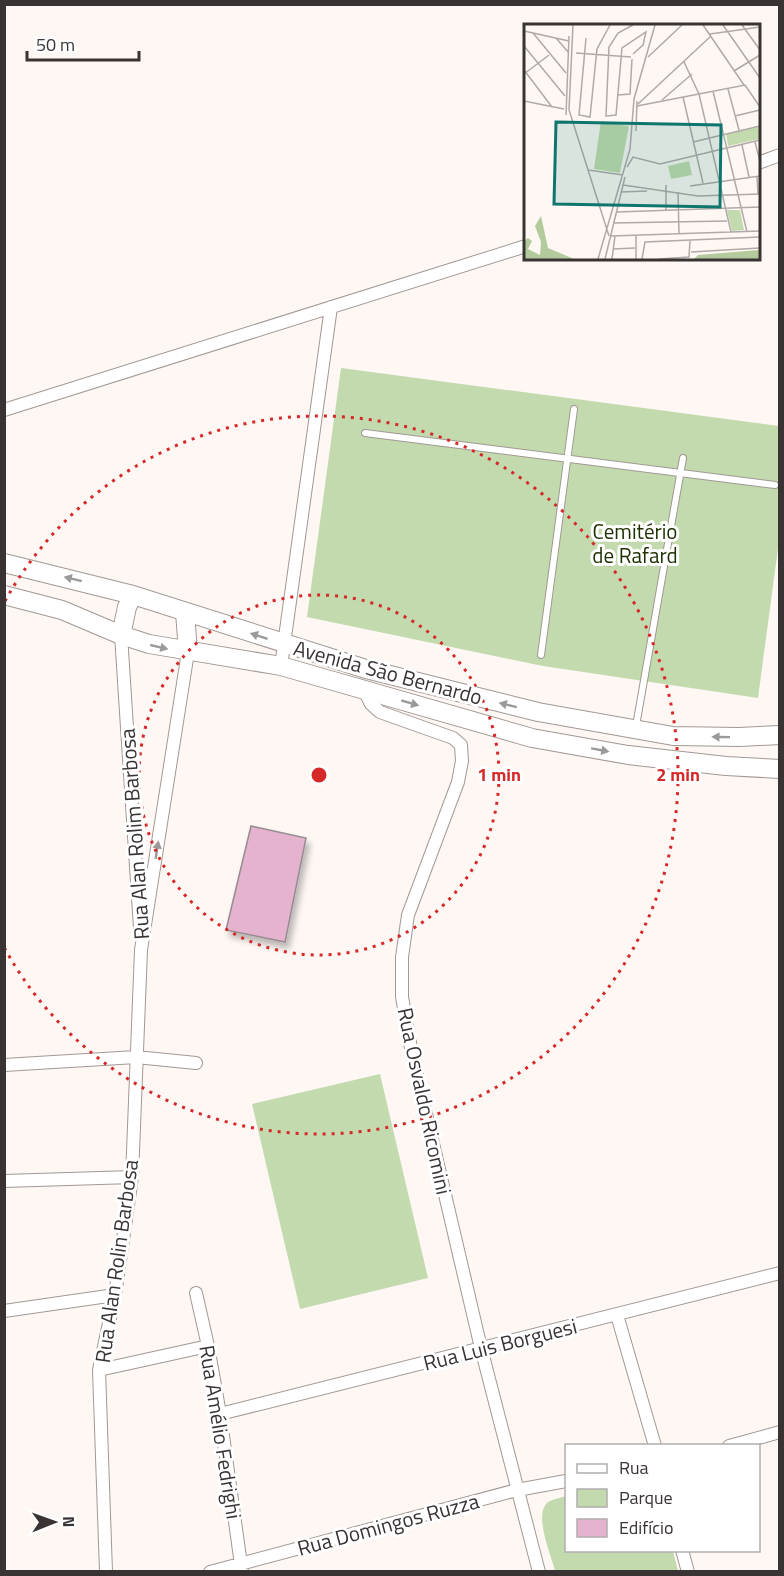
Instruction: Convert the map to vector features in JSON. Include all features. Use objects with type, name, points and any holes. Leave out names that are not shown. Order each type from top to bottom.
[{"type":"main road","name":"Avenida São Bernardo","points":[[4,563],[133,595],[366,669],[537,712],[673,736],[780,735]]},
{"type":"main road","name":"Avenida São Bernardo","points":[[4,595],[62,610],[120,635],[149,644],[281,666],[532,738],[628,755],[726,766],[780,769]]},
{"type":"main road","points":[[120,635],[127,607],[133,595]]},
{"type":"main road","points":[[185,612],[188,652]]},
{"type":"main road","points":[[532,738],[537,712]]},
{"type":"street","points":[[760,163],[780,155]]},
{"type":"street","points":[[4,410],[524,247]]},
{"type":"street","points":[[281,666],[331,307]]},
{"type":"street","name":"Rua Alan Rolim Barbosa","points":[[120,635],[141,950]]},
{"type":"street","name":"Rua Alan Rolim Barbosa","points":[[141,950],[188,652]]},
{"type":"street","name":"Rua Osvaldo Ricomini","points":[[363,690],[371,704],[380,712],[453,738],[462,746],[458,782],[408,915],[402,957],[402,997],[412,1054],[481,1348],[539,1572]]},
{"type":"street","name":"Rua Alan Rolin Barbosa","points":[[106,1572],[99,1370],[115,1295],[132,1177],[141,950]]},
{"type":"street","points":[[4,1065],[136,1057],[196,1064]]},
{"type":"street","points":[[4,1181],[132,1177]]},
{"type":"street","name":"Rua Luis Borguesi","points":[[220,1414],[780,1273]]},
{"type":"street","name":"Rua Amélio Fedrighi","points":[[196,1293],[220,1414],[241,1567]]},
{"type":"street","points":[[4,1311],[115,1295]]},
{"type":"street","points":[[617,1315],[654,1444]]},
{"type":"street","points":[[99,1370],[208,1346]]},
{"type":"street","points":[[736,1444],[780,1432]]},
{"type":"street","name":"Rua Domingos Ruzza","points":[[210,1572],[241,1567],[517,1490],[565,1481]]},
{"type":"street","points":[[682,1552],[688,1572]]},
{"type":"lane","points":[[541,656],[574,409]]},
{"type":"lane","points":[[366,433],[775,485]]},
{"type":"lane","points":[[635,729],[683,458]]},
{"type":"green space","name":"Cemitério de Rafard","points":[[341,368],[779,426],[779,541],[758,698],[543,666],[307,617]]},
{"type":"green space","points":[[380,1074],[428,1278],[300,1309],[252,1104]]},
{"type":"green space","points":[[565,1496],[565,1552],[673,1552],[678,1571],[555,1571],[544,1535],[542,1516],[544,1508],[552,1500]]},
{"type":"building","points":[[251,826],[306,838],[285,942],[226,930]]}]
